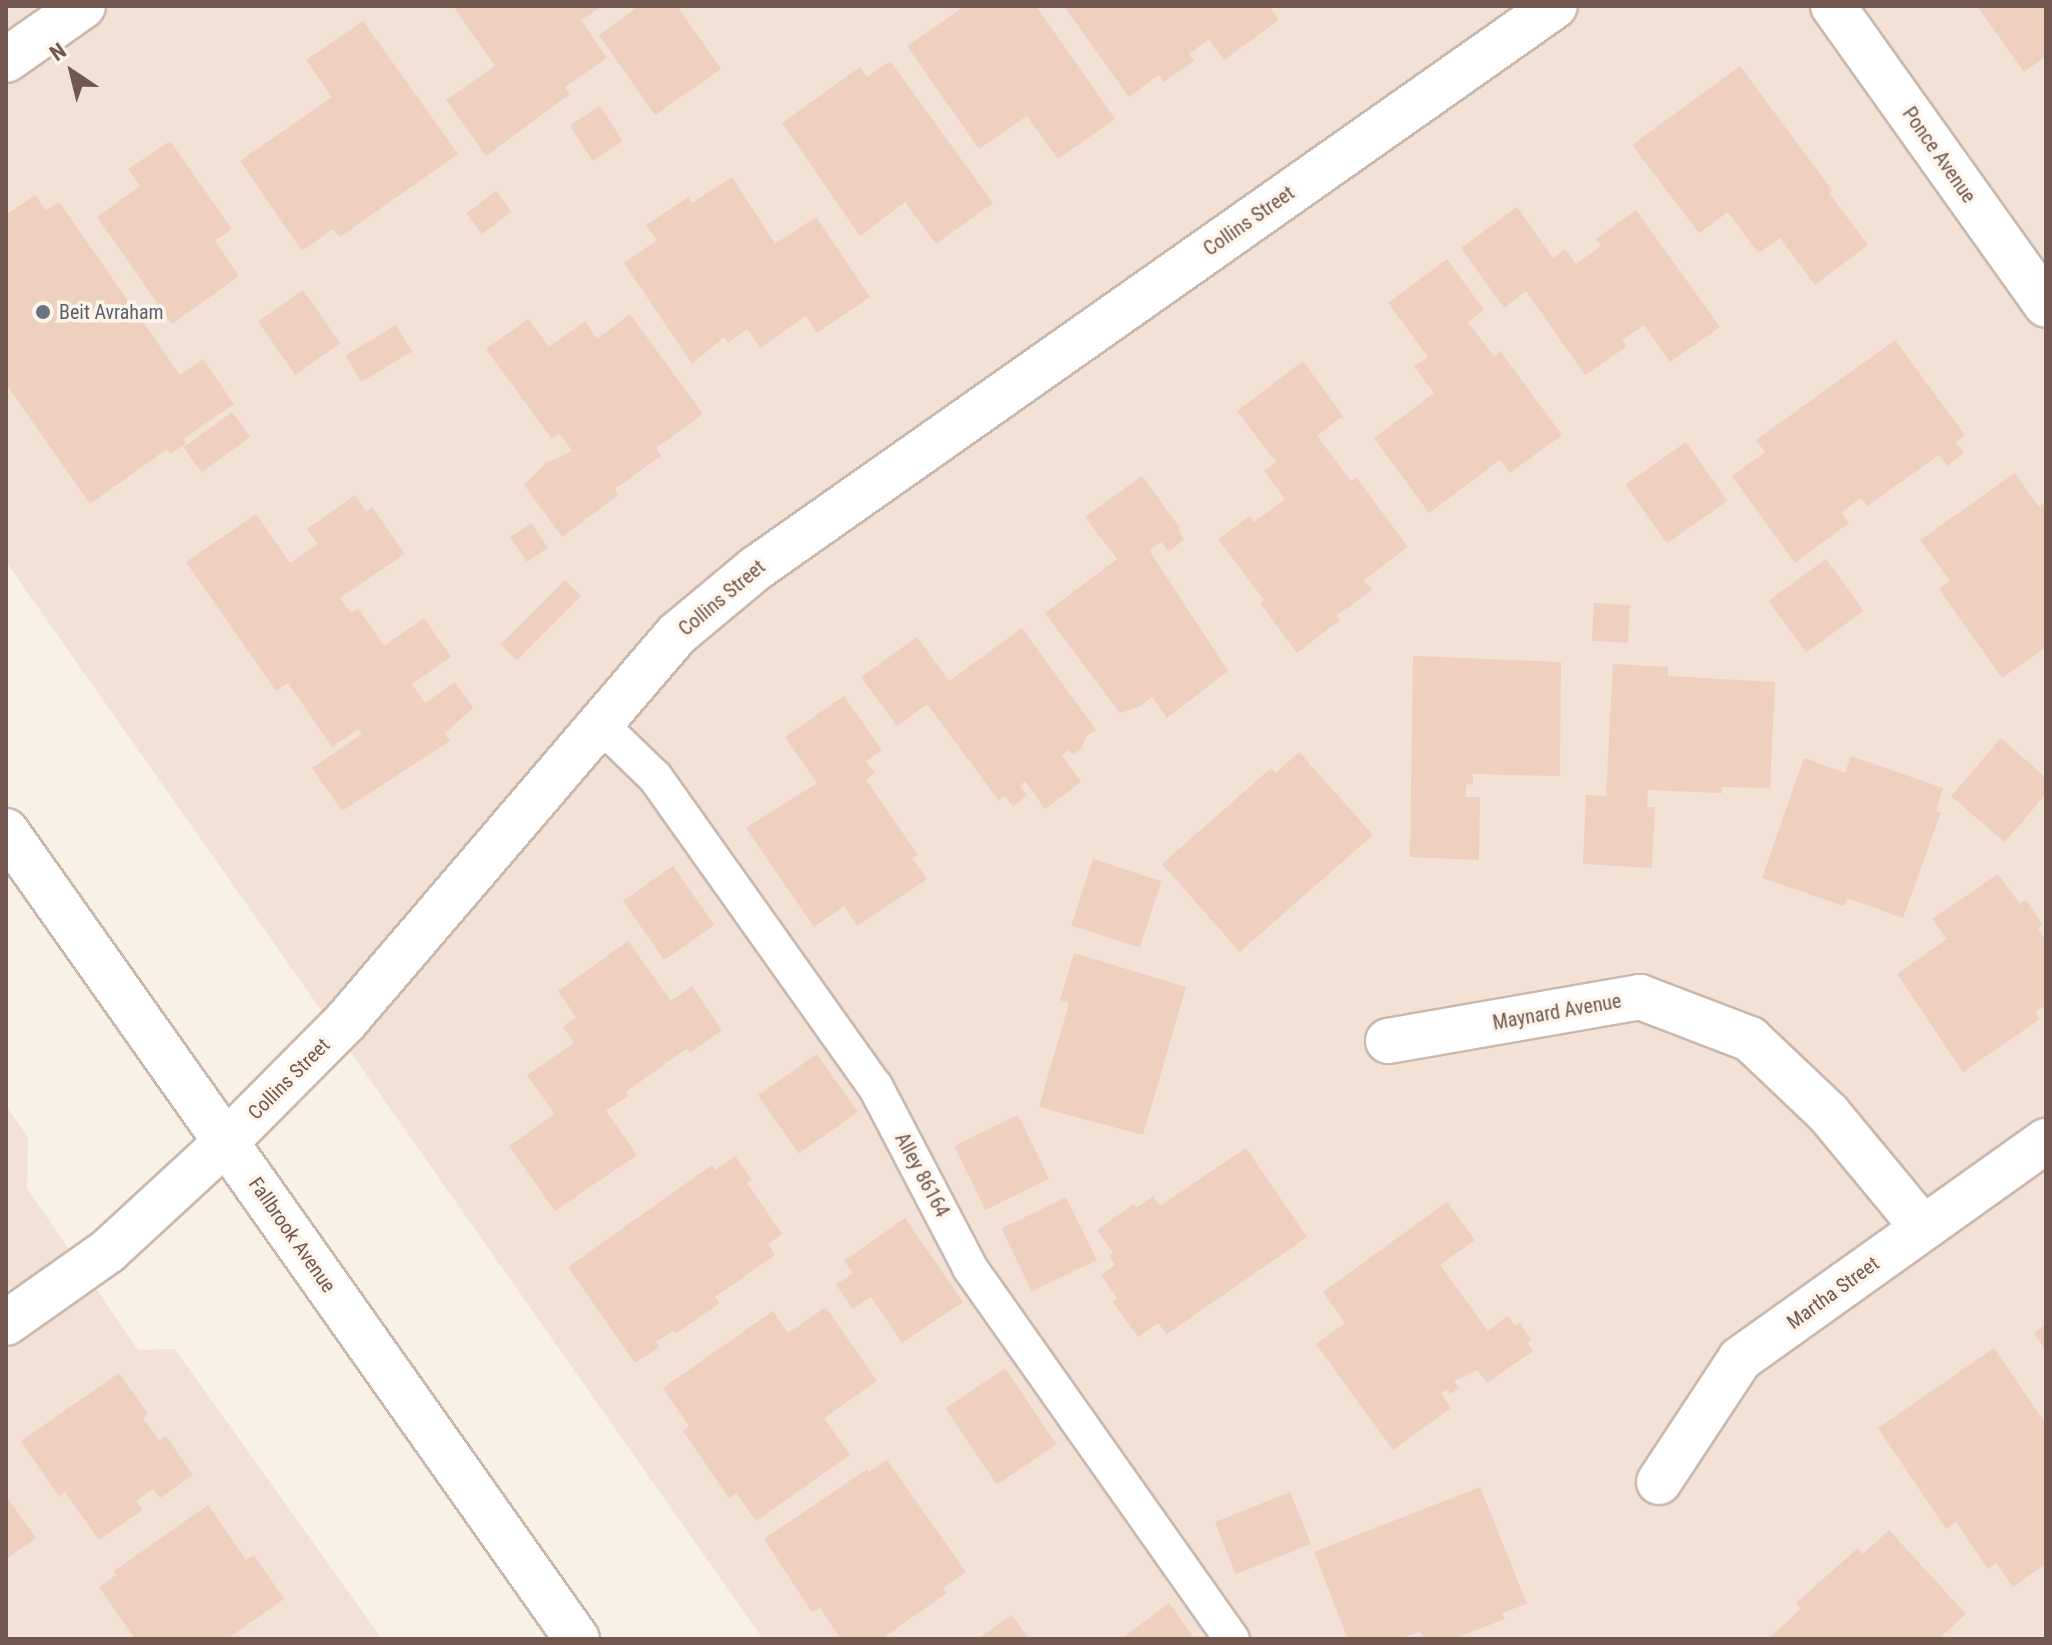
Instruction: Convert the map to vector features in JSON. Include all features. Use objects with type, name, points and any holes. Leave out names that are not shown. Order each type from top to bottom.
[{"type":"street","points":[[6,60],[83,6]]},
{"type":"street","name":"Collins Street","points":[[6,1323],[108,1251],[226,1142],[346,1021],[598,722],[677,634],[755,569],[1555,6]]},
{"type":"street","name":"Ponce Avenue","points":[[1833,6],[2046,305]]},
{"type":"street","name":"Fallbrook Avenue","points":[[6,831],[577,1639]]},
{"type":"street","name":"Maynard Avenue","points":[[1388,1041],[1640,997],[1750,1039],[1828,1113],[1923,1228]]},
{"type":"street","name":"Martha Street","points":[[1659,1482],[1740,1359],[2046,1141]]},
{"type":"lane","name":"Alley 86164","points":[[598,722],[655,777],[875,1086],[970,1268],[1232,1639]]},
{"type":"shaded area","points":[[6,6],[2046,6],[2046,1639],[763,1639],[6,562]]},
{"type":"shaded area","points":[[6,1106],[28,1137],[27,1188],[138,1350],[175,1349],[382,1639],[6,1639]]},
{"type":"building","points":[[453,6],[602,6],[581,20],[607,58],[565,87],[570,94],[486,156],[446,100],[495,66]]},
{"type":"building","points":[[639,6],[677,6],[721,69],[655,115],[599,35]]},
{"type":"building","points":[[965,6],[1036,6],[1115,119],[1058,159],[1027,116],[979,149],[907,46]]},
{"type":"building","points":[[1064,6],[1269,6],[1279,20],[1224,60],[1209,39],[1189,54],[1194,61],[1164,82],[1159,75],[1129,97]]},
{"type":"building","points":[[1977,6],[2046,6],[2046,56],[2024,72]]},
{"type":"building","points":[[363,21],[458,154],[340,237],[333,229],[302,251],[240,161],[332,97],[306,60]]},
{"type":"building","points":[[890,61],[993,203],[936,244],[905,202],[860,236],[782,123],[860,67],[867,77]]},
{"type":"building","points":[[1740,66],[1832,190],[1829,193],[1868,245],[1815,285],[1780,238],[1758,253],[1728,212],[1699,233],[1632,145]]},
{"type":"building","points":[[600,106],[623,141],[593,161],[570,126]]},
{"type":"building","points":[[170,141],[232,229],[215,241],[239,276],[172,324],[97,217],[140,186],[128,169]]},
{"type":"building","points":[[732,177],[775,244],[816,217],[870,297],[817,333],[806,316],[760,348],[747,329],[728,343],[724,337],[692,364],[624,263],[657,240],[646,225],[688,197],[692,203]]},
{"type":"building","points":[[496,191],[512,212],[482,234],[466,213]]},
{"type":"building","points":[[35,195],[46,211],[59,202],[180,375],[203,359],[234,404],[183,439],[186,443],[170,454],[167,449],[90,504],[6,384],[6,215]]},
{"type":"building","points":[[1517,207],[1553,258],[1565,249],[1576,264],[1601,246],[1596,239],[1636,210],[1720,327],[1670,362],[1644,325],[1622,340],[1626,347],[1585,375],[1526,291],[1504,308],[1461,248]]},
{"type":"building","points":[[1447,259],[1484,310],[1468,322],[1494,357],[1500,351],[1562,435],[1510,473],[1500,460],[1429,513],[1374,438],[1434,393],[1414,366],[1428,357],[1388,303]]},
{"type":"building","points":[[303,290],[340,343],[295,375],[258,322]]},
{"type":"building","points":[[630,314],[703,414],[656,448],[661,456],[615,489],[618,495],[562,537],[524,485],[546,463],[572,451],[560,434],[552,439],[486,349],[528,319],[549,347],[585,321],[597,339]]},
{"type":"building","points":[[396,325],[412,352],[361,382],[345,355]]},
{"type":"building","points":[[1895,340],[1965,435],[1956,442],[1964,453],[1947,466],[1939,455],[1867,506],[1861,498],[1842,512],[1849,523],[1795,563],[1732,476],[1765,452],[1756,440]]},
{"type":"building","points":[[1303,361],[1343,416],[1317,436],[1351,481],[1356,477],[1408,547],[1364,580],[1372,590],[1336,616],[1340,620],[1297,653],[1260,603],[1264,600],[1218,539],[1250,516],[1254,522],[1285,499],[1264,471],[1276,462],[1237,411]]},
{"type":"building","points":[[232,412],[250,437],[202,472],[183,447]]},
{"type":"building","points":[[1686,442],[1727,501],[1667,543],[1625,484]]},
{"type":"building","points":[[2015,473],[2039,507],[2046,501],[2046,647],[2002,678],[1939,589],[1950,581],[1920,540]]},
{"type":"building","points":[[1142,476],[1180,528],[1178,530],[1184,539],[1169,552],[1161,542],[1149,550],[1228,671],[1167,718],[1152,697],[1139,707],[1120,713],[1045,613],[1117,559],[1085,517]]},
{"type":"building","points":[[355,495],[366,511],[372,507],[405,554],[340,598],[351,613],[358,608],[384,646],[424,618],[451,657],[412,684],[425,703],[455,682],[473,708],[445,733],[450,741],[342,811],[312,768],[362,734],[358,729],[332,747],[288,683],[276,691],[186,562],[256,514],[290,563],[318,544],[307,529]]},
{"type":"building","points":[[531,523],[548,548],[527,562],[510,537]]},
{"type":"building","points":[[1826,559],[1864,611],[1806,653],[1769,601]]},
{"type":"building","points":[[565,580],[581,596],[517,661],[501,644]]},
{"type":"building","points":[[1594,603],[1630,605],[1628,643],[1592,641]]},
{"type":"building","points":[[1022,628],[1096,730],[1087,736],[1081,749],[1073,755],[1069,750],[1062,755],[1081,782],[1045,809],[1025,781],[1020,786],[1027,795],[1013,807],[1005,796],[999,801],[927,704],[897,726],[861,677],[917,637],[949,681]]},
{"type":"building","points":[[1413,656],[1561,662],[1560,776],[1473,774],[1473,785],[1466,784],[1466,797],[1480,797],[1479,860],[1410,857]]},
{"type":"building","points":[[1613,664],[1668,667],[1668,676],[1775,682],[1770,788],[1722,787],[1722,793],[1648,790],[1647,807],[1655,807],[1652,868],[1583,864],[1586,795],[1606,796]]},
{"type":"building","points":[[844,696],[882,750],[866,761],[875,773],[866,780],[918,855],[912,858],[927,879],[857,926],[844,906],[814,927],[746,828],[817,783],[785,737]]},
{"type":"building","points":[[2001,738],[2046,778],[2046,794],[2005,842],[1951,796]]},
{"type":"building","points":[[1299,752],[1373,835],[1240,952],[1162,864],[1271,768],[1276,773]]},
{"type":"building","points":[[1851,756],[1943,788],[1936,811],[1941,812],[1903,918],[1847,898],[1844,906],[1762,878],[1804,758],[1845,773]]},
{"type":"building","points":[[1093,859],[1161,881],[1140,948],[1071,926]]},
{"type":"building","points":[[673,866],[714,925],[664,960],[623,901]]},
{"type":"building","points":[[1998,874],[2020,904],[2026,900],[2043,925],[2038,928],[2046,940],[2046,1005],[2035,1012],[2040,1019],[1963,1072],[1897,974],[1947,939],[1932,919]]},
{"type":"building","points":[[628,941],[671,1001],[692,986],[722,1030],[690,1053],[687,1048],[626,1092],[628,1096],[606,1111],[637,1155],[555,1211],[509,1146],[555,1114],[527,1075],[574,1043],[563,1027],[576,1017],[558,991]]},
{"type":"building","points":[[1074,953],[1186,987],[1143,1135],[1039,1107],[1069,1003],[1060,1000]]},
{"type":"building","points":[[817,1054],[858,1112],[799,1153],[758,1095]]},
{"type":"building","points":[[1018,1115],[1049,1179],[985,1210],[954,1146]]},
{"type":"building","points":[[1246,1148],[1307,1237],[1167,1334],[1158,1323],[1138,1337],[1112,1301],[1117,1298],[1101,1275],[1115,1265],[1109,1256],[1113,1253],[1097,1230],[1134,1204],[1136,1208],[1153,1196],[1160,1206]]},
{"type":"building","points":[[735,1156],[752,1180],[747,1183],[782,1234],[768,1244],[775,1255],[715,1297],[720,1303],[675,1334],[673,1331],[656,1342],[659,1347],[635,1363],[568,1267],[712,1165],[715,1170]]},
{"type":"building","points":[[1066,1197],[1097,1260],[1032,1291],[1001,1229]]},
{"type":"building","points":[[1447,1202],[1475,1240],[1440,1265],[1488,1331],[1508,1316],[1515,1326],[1520,1323],[1531,1340],[1527,1343],[1533,1351],[1487,1383],[1477,1370],[1454,1381],[1459,1388],[1450,1394],[1447,1389],[1441,1393],[1451,1408],[1393,1450],[1316,1344],[1345,1323],[1323,1292]]},
{"type":"building","points":[[905,1218],[963,1302],[902,1343],[871,1297],[853,1309],[836,1285],[853,1273],[844,1261]]},
{"type":"building","points":[[826,1307],[877,1381],[824,1418],[850,1455],[756,1521],[736,1493],[729,1498],[683,1431],[689,1426],[663,1388],[773,1311],[788,1333]]},
{"type":"building","points":[[2046,1324],[2046,1351],[2034,1333]]},
{"type":"building","points":[[1994,1348],[2046,1424],[2046,1564],[2013,1587],[1996,1563],[1988,1569],[1956,1522],[1946,1529],[1878,1428]]},
{"type":"building","points":[[1005,1368],[1056,1444],[997,1485],[945,1408]]},
{"type":"building","points":[[119,1373],[148,1414],[143,1418],[159,1441],[166,1436],[193,1475],[160,1498],[153,1489],[136,1501],[143,1510],[99,1540],[65,1492],[59,1497],[21,1441]]},
{"type":"building","points":[[887,1460],[966,1572],[943,1588],[947,1593],[881,1639],[841,1639],[820,1608],[812,1612],[764,1539],[867,1469],[869,1472]]},
{"type":"building","points":[[1480,1487],[1527,1604],[1502,1613],[1505,1619],[1453,1639],[1423,1639],[1420,1631],[1400,1639],[1348,1639],[1314,1552]]},
{"type":"building","points":[[1290,1492],[1311,1544],[1236,1574],[1215,1522]]},
{"type":"building","points":[[6,1496],[36,1538],[6,1559]]},
{"type":"building","points":[[208,1505],[246,1560],[254,1555],[284,1599],[227,1639],[135,1639],[99,1587],[116,1575],[114,1571]]},
{"type":"building","points":[[1889,1530],[1966,1614],[1938,1639],[1768,1639],[1801,1609],[1796,1603],[1858,1548],[1863,1554]]},
{"type":"building","points":[[1169,1603],[1195,1639],[1121,1639]]},
{"type":"building","points":[[1012,1615],[1029,1639],[977,1639]]},
{"type":"place","name":"Beit Avraham","points":[[43,312]]}]
